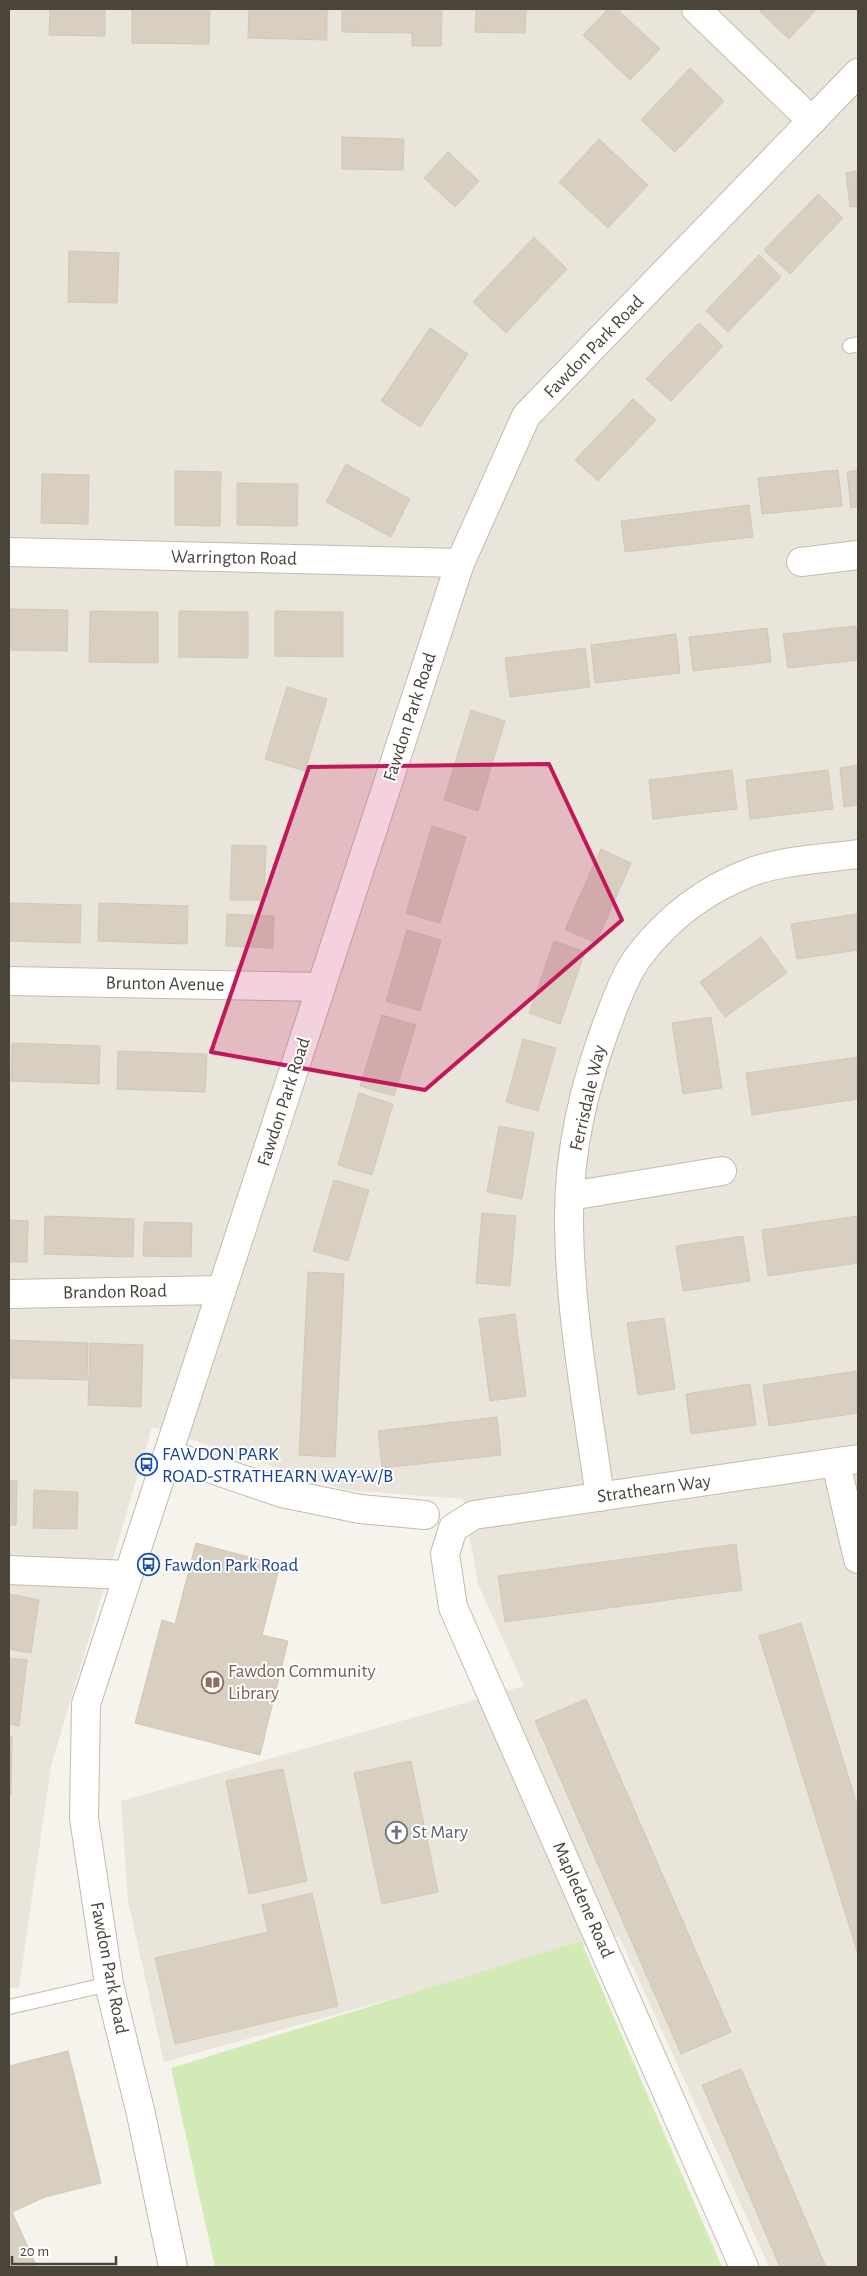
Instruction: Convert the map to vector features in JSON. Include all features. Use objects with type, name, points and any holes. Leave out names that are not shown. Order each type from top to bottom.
[{"type":"street","points":[[696,9],[812,121]]},
{"type":"street","name":"Fawdon Park Road","points":[[173,2267],[141,2114],[109,1984],[84,1818],[86,1704],[460,564],[526,416],[858,73]]},
{"type":"street","name":"Warrington Road","points":[[9,552],[460,564]]},
{"type":"street","points":[[801,562],[858,555]]},
{"type":"street","name":"Ferrisdale Way","points":[[600,1497],[573,1286],[569,1215],[579,1126],[588,1084],[603,1034],[637,958],[663,927],[686,907],[703,896],[752,872],[784,864],[858,854]]},
{"type":"street","name":"Brunton Avenue","points":[[9,981],[321,987]]},
{"type":"street","points":[[570,1196],[722,1171]]},
{"type":"street","name":"Brandon Road","points":[[9,1294],[221,1290]]},
{"type":"street","points":[[168,1454],[282,1493],[360,1509],[425,1515]]},
{"type":"street","points":[[847,1461],[858,1559]]},
{"type":"street","name":"Strathearn Way","points":[[453,1528],[474,1515],[847,1461]]},
{"type":"street","name":"Mapledene Road","points":[[453,1528],[445,1554],[453,1607],[744,2267]]},
{"type":"street","points":[[9,1570],[128,1576]]},
{"type":"lane","points":[[9,2006],[109,1984]]},
{"type":"highlighted area","points":[[549,764],[622,920],[425,1090],[211,1052],[309,767]]},
{"type":"shaded area","points":[[9,9],[858,9],[858,2267],[769,2267],[619,1936],[164,2062],[128,1901],[121,1801],[524,1686],[478,1584],[463,1499],[346,1490],[152,1427],[51,1766],[19,1988],[9,1988]]},
{"type":"green space","points":[[581,1941],[722,2267],[215,2267],[171,2068]]},
{"type":"building","points":[[50,9],[105,9],[105,36],[49,35]]},
{"type":"building","points":[[132,9],[210,9],[209,44],[132,43]]},
{"type":"building","points":[[249,9],[327,9],[327,40],[248,38]]},
{"type":"building","points":[[342,9],[442,9],[441,46],[412,46],[412,33],[342,32]]},
{"type":"building","points":[[476,9],[526,9],[525,33],[475,32]]},
{"type":"building","points":[[608,9],[617,9],[660,49],[630,80],[583,35]]},
{"type":"building","points":[[762,9],[817,9],[789,39],[760,12]]},
{"type":"building","points":[[690,68],[724,101],[675,152],[641,120]]},
{"type":"building","points":[[342,137],[404,139],[403,170],[342,169]]},
{"type":"building","points":[[599,139],[648,185],[608,228],[559,182]]},
{"type":"building","points":[[448,152],[479,181],[455,207],[424,178]]},
{"type":"building","points":[[858,171],[858,206],[850,207],[846,173]]},
{"type":"building","points":[[818,194],[843,218],[790,274],[764,250]]},
{"type":"building","points":[[534,237],[567,269],[506,333],[473,302]]},
{"type":"building","points":[[69,251],[119,253],[117,303],[68,302]]},
{"type":"building","points":[[759,255],[781,277],[728,332],[706,311]]},
{"type":"building","points":[[699,323],[723,346],[671,401],[646,379]]},
{"type":"building","points":[[430,328],[468,354],[420,427],[381,401]]},
{"type":"building","points":[[633,399],[656,420],[598,481],[575,460]]},
{"type":"building","points":[[346,464],[410,499],[391,537],[326,502]]},
{"type":"building","points":[[838,470],[842,506],[762,514],[758,478]]},
{"type":"building","points":[[858,470],[858,507],[851,508],[847,472]]},
{"type":"building","points":[[175,471],[221,472],[220,526],[175,525]]},
{"type":"building","points":[[42,474],[89,475],[88,524],[41,523]]},
{"type":"building","points":[[237,483],[298,484],[297,526],[237,525]]},
{"type":"building","points":[[749,505],[753,537],[625,552],[621,521]]},
{"type":"building","points":[[9,609],[68,610],[67,651],[9,650]]},
{"type":"building","points":[[90,611],[158,612],[158,663],[89,662]]},
{"type":"building","points":[[179,611],[248,612],[248,658],[179,657]]},
{"type":"building","points":[[275,611],[343,612],[343,657],[275,656]]},
{"type":"building","points":[[856,626],[858,660],[788,668],[783,634]]},
{"type":"building","points":[[767,628],[771,662],[693,671],[689,637]]},
{"type":"building","points":[[676,634],[680,673],[595,683],[591,645]]},
{"type":"building","points":[[585,648],[590,687],[510,697],[505,658]]},
{"type":"building","points":[[287,687],[327,699],[305,771],[265,759]]},
{"type":"building","points":[[471,710],[505,721],[478,811],[444,800]]},
{"type":"building","points":[[858,765],[858,805],[844,807],[840,768]]},
{"type":"building","points":[[732,770],[737,809],[653,819],[649,780]]},
{"type":"building","points":[[828,770],[833,809],[750,819],[746,780]]},
{"type":"building","points":[[432,826],[466,837],[440,923],[406,913]]},
{"type":"building","points":[[232,845],[266,846],[264,900],[230,900]]},
{"type":"building","points":[[601,849],[631,863],[596,943],[565,929]]},
{"type":"building","points":[[9,903],[81,905],[80,943],[9,941]]},
{"type":"building","points":[[99,903],[188,906],[187,944],[98,941]]},
{"type":"building","points":[[227,914],[274,916],[273,948],[226,946]]},
{"type":"building","points":[[857,914],[858,950],[797,959],[791,924]]},
{"type":"building","points":[[407,930],[441,940],[420,1011],[386,1001]]},
{"type":"building","points":[[761,937],[787,973],[725,1017],[700,982]]},
{"type":"building","points":[[554,941],[585,952],[560,1024],[529,1013]]},
{"type":"building","points":[[382,1015],[416,1025],[394,1096],[360,1086]]},
{"type":"building","points":[[711,1017],[722,1088],[683,1094],[672,1023]]},
{"type":"building","points":[[523,1039],[556,1048],[538,1111],[506,1102]]},
{"type":"building","points":[[12,1043],[100,1046],[99,1084],[11,1081]]},
{"type":"building","points":[[118,1051],[207,1054],[205,1092],[117,1089]]},
{"type":"building","points":[[858,1057],[858,1099],[752,1115],[746,1073]]},
{"type":"building","points":[[359,1093],[393,1104],[372,1175],[338,1165]]},
{"type":"building","points":[[499,1126],[534,1133],[522,1199],[487,1192]]},
{"type":"building","points":[[334,1180],[369,1190],[348,1261],[313,1251]]},
{"type":"building","points":[[482,1213],[516,1216],[510,1286],[476,1283]]},
{"type":"building","points":[[45,1216],[134,1219],[133,1257],[44,1254]]},
{"type":"building","points":[[858,1216],[858,1263],[768,1276],[762,1230]]},
{"type":"building","points":[[9,1220],[28,1221],[27,1262],[9,1262]]},
{"type":"building","points":[[144,1222],[192,1223],[191,1257],[143,1256]]},
{"type":"building","points":[[743,1236],[750,1281],[683,1291],[676,1246]]},
{"type":"building","points":[[308,1272],[344,1274],[335,1457],[299,1455]]},
{"type":"building","points":[[515,1314],[526,1396],[490,1401],[479,1319]]},
{"type":"building","points":[[664,1318],[675,1389],[638,1395],[627,1323]]},
{"type":"building","points":[[9,1340],[88,1343],[87,1380],[9,1378]]},
{"type":"building","points":[[90,1343],[143,1345],[141,1407],[88,1405]]},
{"type":"building","points":[[858,1371],[858,1413],[769,1426],[763,1385]]},
{"type":"building","points":[[750,1384],[756,1425],[691,1434],[686,1394]]},
{"type":"building","points":[[497,1417],[501,1455],[382,1468],[378,1431]]},
{"type":"building","points":[[9,1481],[17,1481],[16,1525],[9,1525]]},
{"type":"building","points":[[34,1490],[78,1492],[77,1529],[33,1528]]},
{"type":"building","name":"Fawdon Community Library","points":[[196,1543],[280,1565],[262,1635],[288,1641],[260,1755],[135,1723],[162,1620],[175,1624]]},
{"type":"building","points":[[736,1544],[742,1590],[505,1622],[498,1576]]},
{"type":"building","points":[[9,1594],[39,1600],[31,1653],[9,1649]]},
{"type":"building","points":[[801,1623],[858,1808],[858,1954],[759,1636]]},
{"type":"building","points":[[9,1658],[27,1660],[19,1726],[9,1724]]},
{"type":"building","points":[[586,1699],[731,2032],[681,2054],[535,1721]]},
{"type":"building","points":[[9,1736],[12,1736],[11,1794],[9,1794]]},
{"type":"building","name":"St Mary","points":[[411,1761],[438,1892],[382,1904],[354,1773]]},
{"type":"building","points":[[283,1769],[307,1881],[249,1894],[226,1781]]},
{"type":"building","points":[[312,1893],[338,2006],[175,2044],[155,1958],[268,1932],[262,1905]]},
{"type":"building","points":[[68,2051],[101,2183],[45,2197],[12,2212],[37,2267],[9,2267],[9,2066]]},
{"type":"building","points":[[741,2069],[826,2267],[780,2267],[702,2085]]},
{"type":"place","name":"FAWDON PARK ROAD-STRATHEARN WAY-W/B","points":[[146,1465]]},
{"type":"place","name":"Fawdon Park Road","points":[[148,1565]]},
{"type":"place","name":"Fawdon Community Library","points":[[212,1682]]},
{"type":"place","name":"St Mary","points":[[396,1832]]}]
